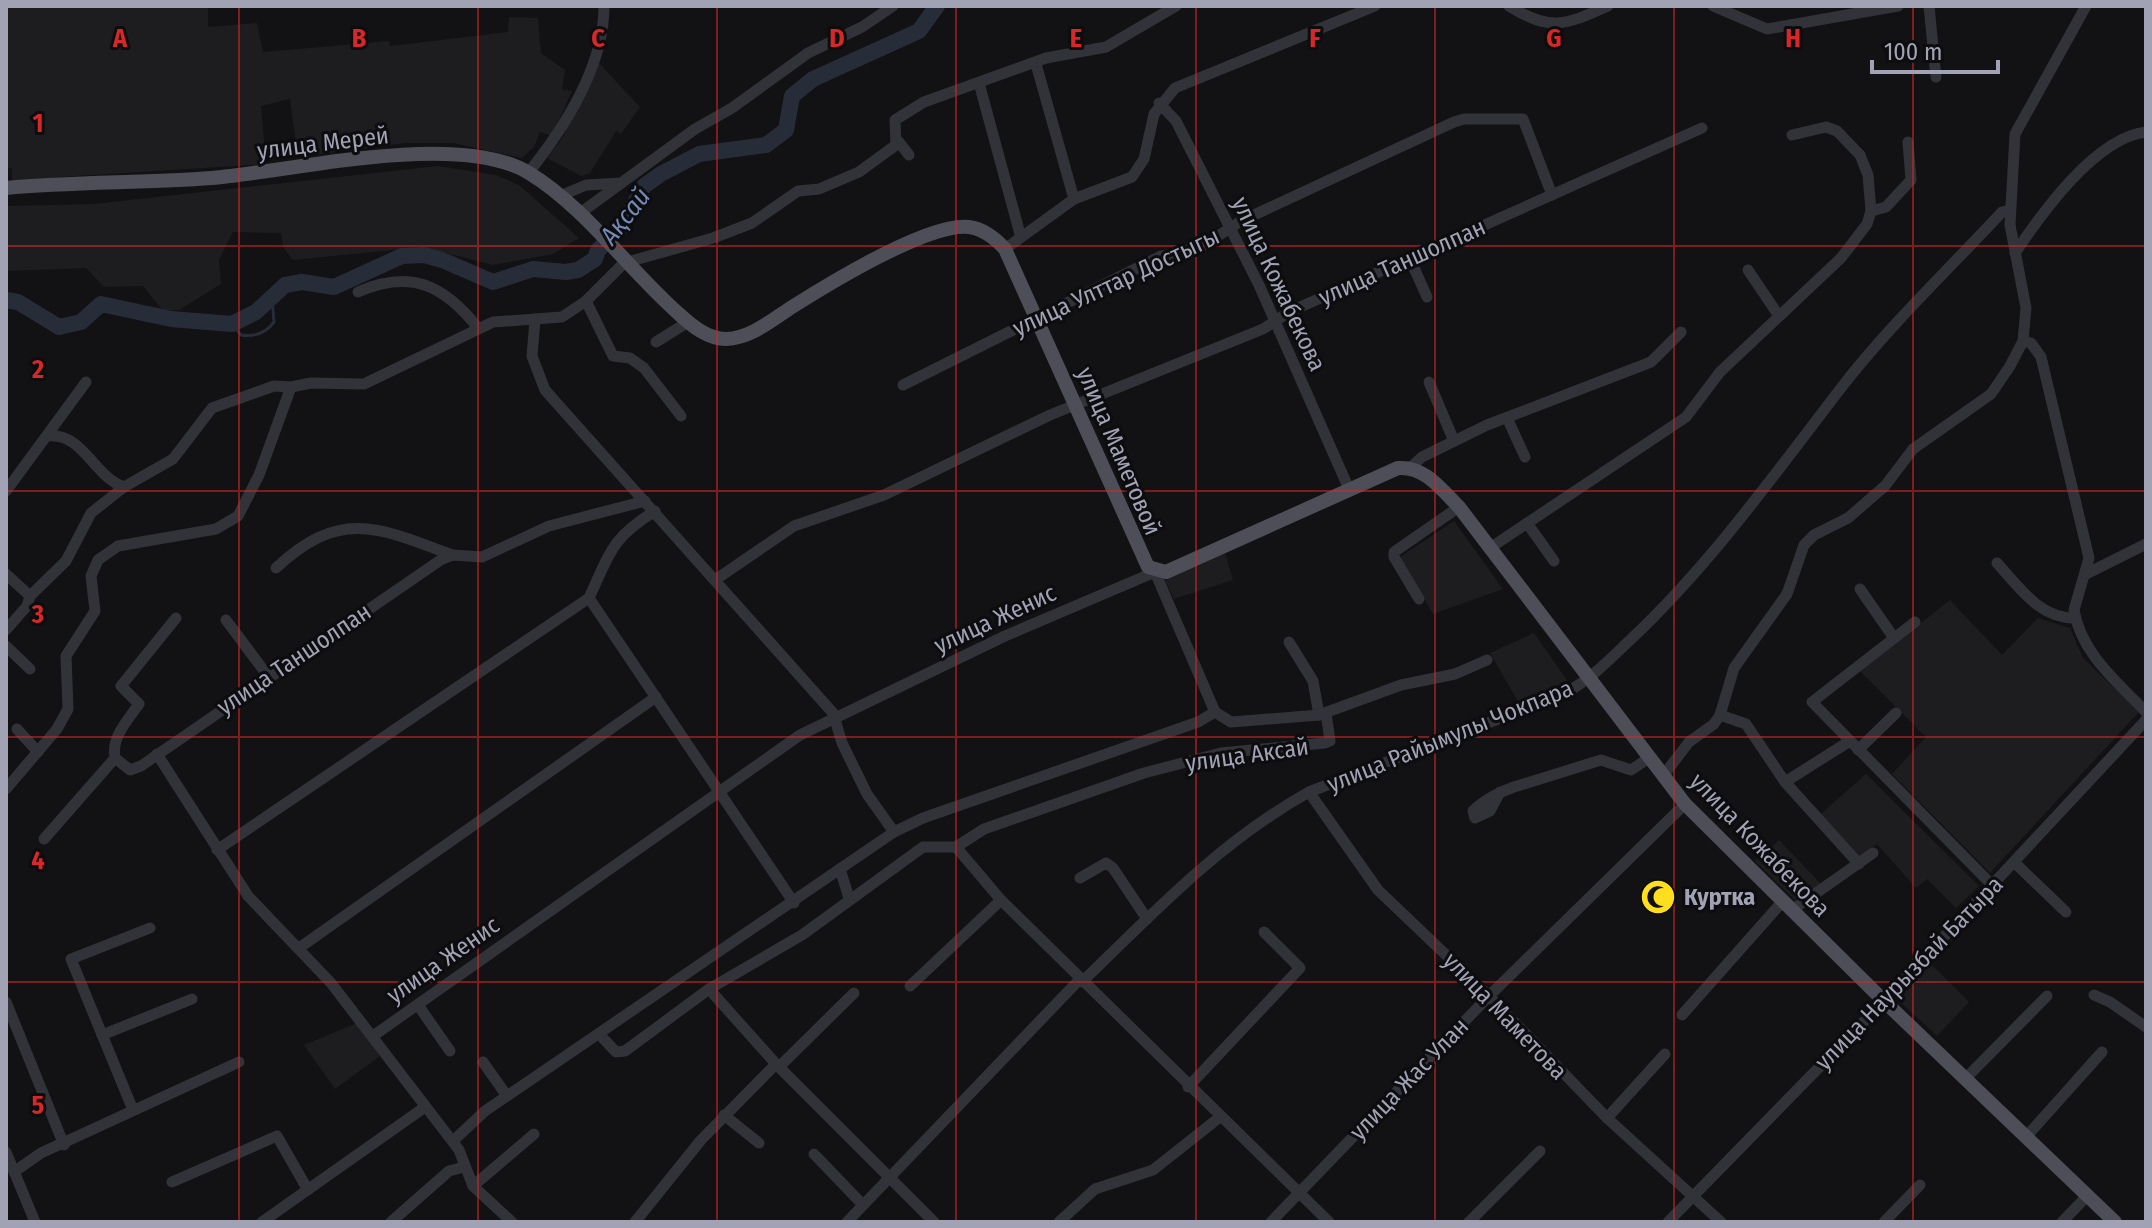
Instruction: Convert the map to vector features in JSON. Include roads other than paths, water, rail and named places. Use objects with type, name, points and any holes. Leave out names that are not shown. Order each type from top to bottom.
[{"type":"main road","name":"улица Мерей","points":[[6,188],[253,174],[436,153],[484,156],[529,172],[560,196],[624,263],[688,322],[710,336],[723,339],[750,333],[895,250],[954,227],[984,232],[1005,249]]},
{"type":"main road","name":"улица Маметовой","points":[[1005,249],[1142,559],[1155,572]]},
{"type":"main road","name":"улица Кожабекова","points":[[1411,467],[1423,472],[1459,507],[1685,804],[1884,1001],[2115,1222]]},
{"type":"main road","name":"улица Женис","points":[[1155,572],[1166,572],[1186,564],[1349,489],[1398,468],[1411,467]]},
{"type":"street","points":[[529,172],[570,117],[595,52],[604,6]]},
{"type":"street","points":[[579,214],[808,53],[862,27],[893,6]]},
{"type":"street","points":[[909,155],[892,127],[903,113],[1058,55],[1106,47],[1176,6]]},
{"type":"street","points":[[1005,249],[1020,234],[1074,199],[1132,177],[1140,169],[1159,103],[1175,88],[1375,6]]},
{"type":"street","points":[[1509,6],[1533,21],[1559,25],[1608,6]]},
{"type":"street","points":[[1713,6],[1767,29],[1898,6]]},
{"type":"street","points":[[1929,6],[1936,77]]},
{"type":"street","points":[[1663,776],[1689,742],[1714,724],[1720,715],[1734,668],[1787,594],[1804,545],[1814,535],[1848,518],[1885,486],[1913,449],[1991,394],[2023,341],[2026,308],[2010,210],[2018,125],[2086,6]]},
{"type":"street","points":[[1036,64],[1074,199]]},
{"type":"street","points":[[979,83],[1020,234]]},
{"type":"street","name":"улица Кожабекова","points":[[1159,103],[1176,121],[1275,322],[1349,489]]},
{"type":"street","name":"улица Улттар Достыгы","points":[[903,385],[1161,256],[1193,252],[1229,229],[1464,119],[1523,119],[1552,195]]},
{"type":"street","points":[[1490,548],[1686,417],[1720,372],[1841,258],[1867,224],[1871,211],[1868,175],[1860,155],[1846,139],[1826,127],[1792,135]]},
{"type":"street","name":"улица Таншолпан","points":[[715,580],[794,526],[884,495],[1076,404],[1275,322],[1702,128]]},
{"type":"street","points":[[2015,253],[2045,208],[2104,150],[2124,138],[2146,132]]},
{"type":"street","points":[[6,630],[27,606],[30,596],[66,561],[91,513],[124,487],[173,459],[220,403],[274,386],[364,384],[478,328],[506,320],[562,317],[586,301],[624,263],[713,238],[752,223],[798,191],[819,189],[859,172],[898,141]]},
{"type":"street","points":[[1871,211],[1886,207],[1911,180],[1908,142]]},
{"type":"street","points":[[560,196],[586,185],[621,183]]},
{"type":"street","name":"улица Райымулы Чокпара","points":[[847,1222],[1081,980],[1220,851],[1309,792],[1563,694],[1588,680],[1646,625],[1711,554],[1843,385],[1890,332],[2002,212],[2010,210]]},
{"type":"street","points":[[1410,259],[1427,297]]},
{"type":"street","points":[[1748,270],[1779,316]]},
{"type":"street","points":[[358,292],[392,282],[424,283],[442,291],[461,306],[478,328]]},
{"type":"street","points":[[586,301],[613,356],[630,358],[644,368],[681,416]]},
{"type":"street","points":[[535,320],[532,356],[545,390],[655,511],[836,720],[842,743],[867,794],[894,832]]},
{"type":"street","points":[[656,342],[688,322]]},
{"type":"street","name":"улица Женис","points":[[1411,467],[1422,457],[1487,425],[1508,420],[1651,362],[1681,332]]},
{"type":"street","points":[[2023,341],[2031,343],[2041,357],[2089,558],[2074,610],[2075,618],[2098,662],[2146,712]]},
{"type":"street","points":[[6,491],[86,382]]},
{"type":"street","points":[[1429,382],[1454,441]]},
{"type":"street","points":[[6,789],[57,729],[68,709],[66,656],[95,611],[91,576],[98,560],[118,546],[216,529],[238,516],[259,475],[291,387]]},
{"type":"street","points":[[1508,420],[1525,457]]},
{"type":"street","points":[[48,436],[62,435],[78,445],[103,475],[124,487]]},
{"type":"street","name":"улица Таншолпан","points":[[115,758],[130,770],[136,769],[442,559],[453,555],[482,557],[549,526],[645,501]]},
{"type":"street","points":[[1419,599],[1394,552],[1459,507]]},
{"type":"street","points":[[217,850],[589,598],[617,539],[627,528],[655,511]]},
{"type":"street","points":[[1527,523],[1554,561]]},
{"type":"street","points":[[276,568],[308,540],[344,527],[421,543],[453,555]]},
{"type":"street","points":[[2086,574],[2146,544]]},
{"type":"street","points":[[1997,563],[2038,606],[2051,615],[2075,618]]},
{"type":"street","name":"улица Женис","points":[[373,1036],[800,735],[1005,636],[1155,572]]},
{"type":"street","name":"улица Маметовой","points":[[1155,572],[1215,712]]},
{"type":"street","points":[[6,574],[30,596]]},
{"type":"street","points":[[1860,589],[1894,638]]},
{"type":"street","points":[[589,598],[794,903]]},
{"type":"street","points":[[44,839],[115,758],[117,737],[139,704],[121,686],[176,618]]},
{"type":"street","points":[[226,620],[268,676]]},
{"type":"street","points":[[1915,622],[1812,702],[1993,886]]},
{"type":"street","points":[[1289,642],[1313,681],[1322,714],[1401,685],[1455,674],[1487,660]]},
{"type":"street","points":[[6,646],[30,669]]},
{"type":"street","points":[[299,948],[656,697]]},
{"type":"street","name":"улица Аксай","points":[[453,1141],[468,1124],[507,1096],[894,832],[923,818],[1198,722],[1215,712],[1231,722],[1322,714],[1330,741],[1325,743],[1221,753],[1144,773],[984,829],[956,847],[923,847],[782,949],[709,989],[625,1051],[616,1052],[599,1034]]},
{"type":"street","points":[[1785,782],[1854,746],[1896,713]]},
{"type":"street","points":[[1720,715],[1746,724],[1785,782],[1859,864]]},
{"type":"street","name":"улица Наурызбай Батыра","points":[[1668,1222],[1884,1001],[2146,720]]},
{"type":"street","points":[[17,729],[38,752]]},
{"type":"street","points":[[157,754],[248,896],[299,948],[373,1036],[453,1141],[473,1186],[507,1220]]},
{"type":"street","points":[[1500,792],[1601,760],[1631,770],[1649,758]]},
{"type":"street","name":"улица Маметова","points":[[1309,792],[1378,890],[1489,996],[1607,1118],[1721,1222]]},
{"type":"street","name":"улица Жас Улан","points":[[1271,1222],[1489,996],[1685,804]]},
{"type":"street","points":[[956,847],[1001,900],[1188,1087],[1329,1222]]},
{"type":"street","points":[[1682,1015],[1788,905],[1873,853]]},
{"type":"street","points":[[1080,878],[1106,863],[1147,919]]},
{"type":"street","points":[[2015,863],[2066,912]]},
{"type":"street","points":[[840,869],[849,898]]},
{"type":"street","points":[[910,986],[1001,900]]},
{"type":"street","points":[[133,1110],[71,959],[150,928]]},
{"type":"street","points":[[1188,1087],[1300,968],[1264,932]]},
{"type":"street","points":[[709,989],[777,1065],[934,1222]]},
{"type":"street","points":[[635,1222],[724,1115],[854,993]]},
{"type":"street","points":[[2094,995],[2146,1027]]},
{"type":"street","points":[[1965,1079],[2047,996]]},
{"type":"street","points":[[102,1035],[192,999]]},
{"type":"street","points":[[6,1002],[64,1145]]},
{"type":"street","points":[[418,1005],[450,1051]]},
{"type":"street","points":[[2026,1137],[2102,1052]]},
{"type":"street","points":[[1607,1118],[1665,1054]]},
{"type":"street","points":[[14,1172],[41,1153],[239,1062]]},
{"type":"street","points":[[483,1062],[507,1096]]},
{"type":"street","points":[[262,1222],[425,1107]]},
{"type":"street","points":[[724,1115],[759,1143]]},
{"type":"street","points":[[1059,1222],[1095,1189],[1153,1170],[1220,1117]]},
{"type":"street","points":[[473,1186],[534,1134]]},
{"type":"street","points":[[172,1182],[277,1136],[308,1190]]},
{"type":"street","points":[[1469,1222],[1540,1151]]},
{"type":"street","points":[[6,1152],[35,1222]]},
{"type":"street","points":[[814,1154],[863,1205]]},
{"type":"street","points":[[391,1222],[449,1171],[464,1167]]},
{"type":"street","points":[[1884,1222],[1920,1185]]},
{"type":"street","points":[[2062,1222],[2087,1196]]},
{"type":"waterway","name":"Ақсай","points":[[6,300],[18,302],[59,327],[81,322],[101,304],[171,319],[232,324],[256,312],[285,285],[302,282],[334,287],[402,256],[424,255],[442,260],[493,282],[533,269],[578,270],[595,259],[598,250],[622,227],[644,186],[699,154],[766,145],[786,130],[792,96],[813,79],[919,31],[937,6]]},
{"type":"waterway","points":[[232,324],[241,335],[264,331],[274,322],[272,297]]},
{"type":"place","name":"Куртка","points":[[1658,897]]}]
